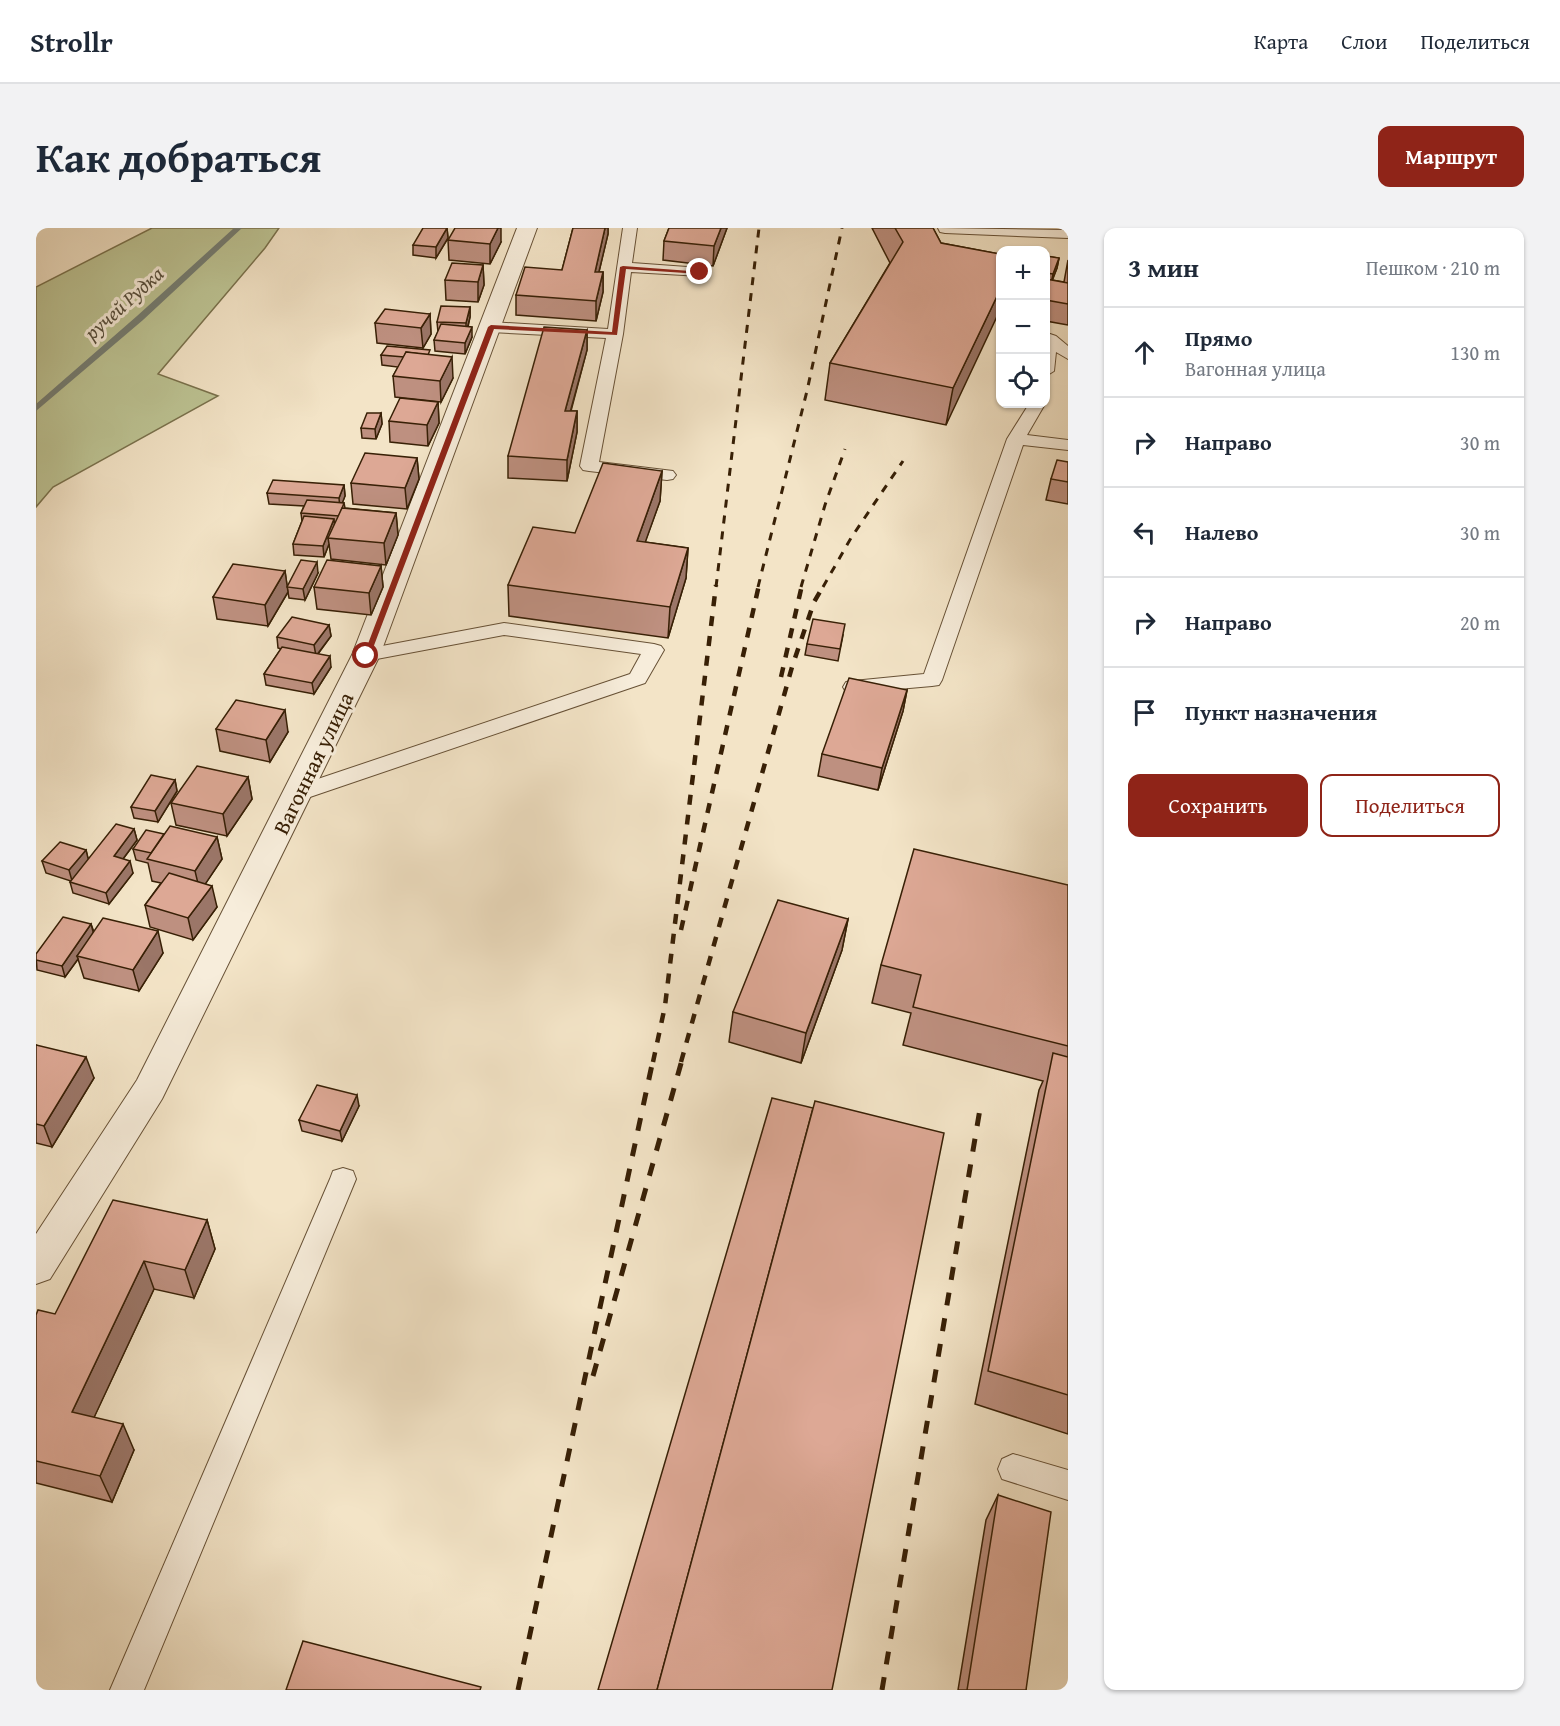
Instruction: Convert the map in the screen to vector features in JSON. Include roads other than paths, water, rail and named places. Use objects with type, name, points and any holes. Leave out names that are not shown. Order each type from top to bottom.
[{"type":"street","name":"Вагонная улица","points":[[36,1267],[150,1089],[366,656],[527,228]]},
{"type":"lane","points":[[630,228],[615,334],[589,466],[667,475]]},
{"type":"lane","points":[[945,229],[1068,234]]},
{"type":"lane","points":[[623,267],[700,272]]},
{"type":"lane","points":[[491,327],[615,334]]},
{"type":"lane","points":[[1048,354],[1050,339],[1068,354]]},
{"type":"lane","points":[[853,687],[932,680],[1016,440],[1035,408]]},
{"type":"lane","points":[[1016,440],[1068,445]]},
{"type":"lane","points":[[299,793],[638,678],[654,650],[504,629],[366,656]]},
{"type":"lane","points":[[127,1690],[343,1179]]},
{"type":"lane","points":[[1013,1468],[1068,1485]]},
{"type":"waterway","name":"ручей Рудка","points":[[36,408],[140,318],[238,228]]},
{"type":"railway","points":[[716,587],[759,228]]},
{"type":"railway","points":[[758,587],[807,391],[842,228]]},
{"type":"railway","points":[[801,587],[825,505],[845,449]]},
{"type":"railway","points":[[823,587],[851,538],[903,461]]},
{"type":"railway","points":[[653,1062],[665,1006],[716,585]]},
{"type":"railway","points":[[681,930],[759,585]]},
{"type":"railway","points":[[781,677],[802,585]]},
{"type":"railway","points":[[681,1062],[792,667],[814,602],[824,585]]},
{"type":"railway","points":[[518,1690],[653,1060]]},
{"type":"railway","points":[[593,1376],[682,1060]]},
{"type":"railway","points":[[882,1690],[981,1103]]}]
